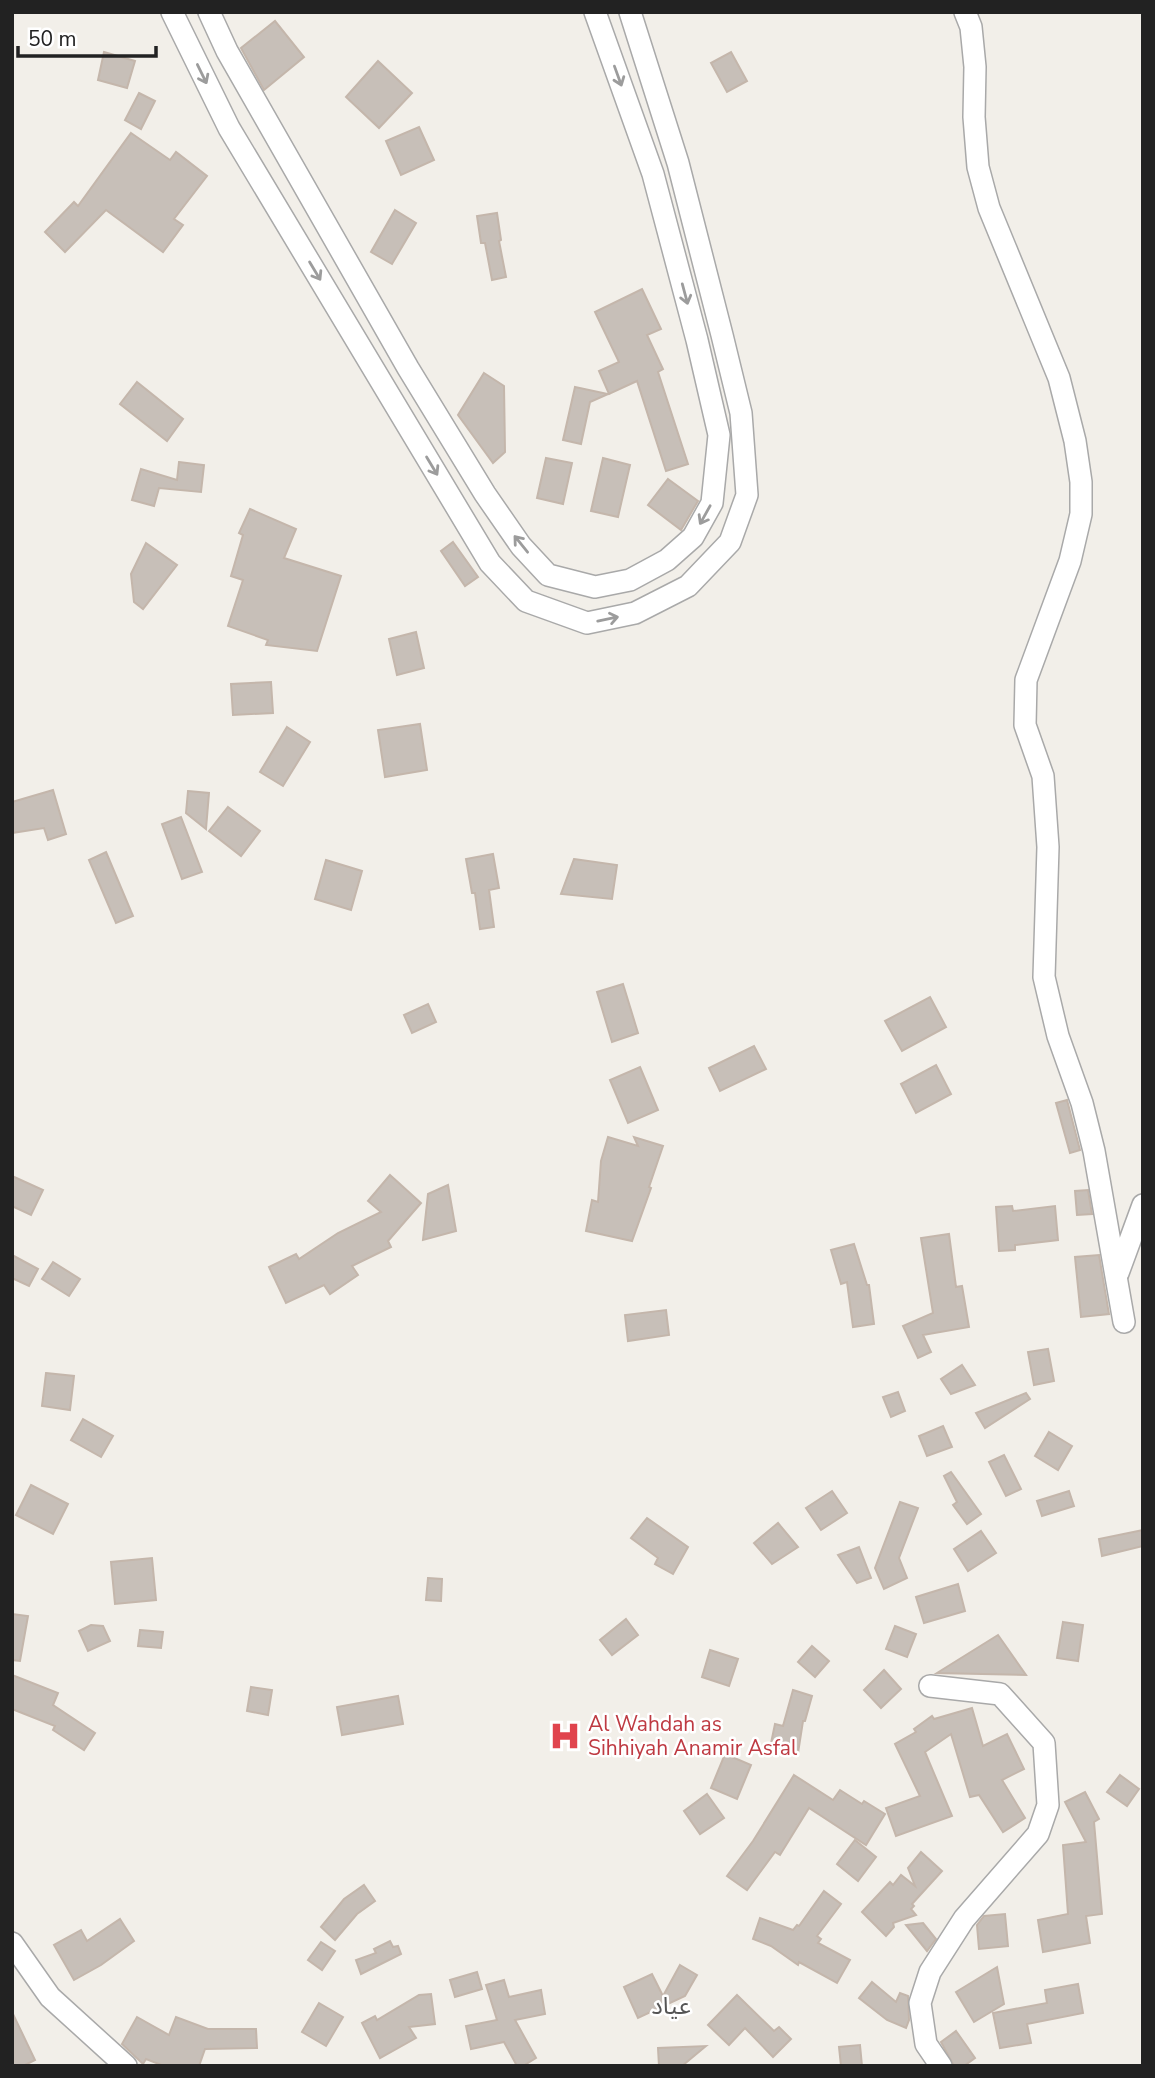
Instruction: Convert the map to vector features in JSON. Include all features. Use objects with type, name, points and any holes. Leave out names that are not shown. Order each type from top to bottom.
[{"type":"street","points":[[172,12],[229,128],[491,563],[526,601],[587,623],[635,613],[688,586],[730,542],[747,495],[741,413],[678,163],[630,12]]},
{"type":"street","points":[[209,12],[227,51],[408,368],[485,494],[521,546],[548,575],[595,587],[630,580],[667,560],[693,537],[712,503],[719,435],[653,174],[595,12]]},
{"type":"street","points":[[965,12],[971,27],[975,67],[974,117],[978,167],[989,208],[1059,378],[1075,441],[1081,482],[1081,514],[1070,561],[1026,680],[1025,725],[1043,776],[1048,847],[1044,977],[1058,1036],[1082,1103],[1091,1139],[1124,1322]]},
{"type":"street","points":[[1117,1275],[1143,1205]]},
{"type":"street","points":[[930,1686],[1000,1694],[1044,1743],[1048,1805],[1038,1835],[964,1919],[930,1972],[920,2003],[926,2044],[941,2066]]},
{"type":"street","points":[[12,1943],[50,1997],[126,2066]]},
{"type":"building","points":[[275,21],[304,57],[264,90],[241,48]]},
{"type":"building","points":[[104,52],[135,61],[127,88],[98,80]]},
{"type":"building","points":[[731,52],[747,81],[727,92],[711,63]]},
{"type":"building","points":[[378,61],[412,93],[379,128],[346,97]]},
{"type":"building","points":[[139,93],[155,101],[141,129],[125,120]]},
{"type":"building","points":[[419,127],[434,160],[401,175],[386,141]]},
{"type":"building","points":[[131,133],[170,160],[176,152],[207,176],[174,219],[183,225],[163,252],[106,210],[65,252],[45,232],[74,202],[78,206]]},
{"type":"building","points":[[395,210],[416,223],[392,264],[371,252]]},
{"type":"building","points":[[497,213],[506,277],[492,280],[485,243],[481,243],[477,216]]},
{"type":"building","points":[[642,289],[661,329],[647,335],[663,369],[658,372],[688,464],[666,471],[637,381],[609,394],[599,371],[619,362],[595,312]]},
{"type":"building","points":[[484,373],[504,386],[505,452],[493,463],[458,415]]},
{"type":"building","points":[[137,382],[183,419],[167,441],[120,404]]},
{"type":"building","points":[[575,387],[608,394],[590,402],[581,444],[563,440]]},
{"type":"building","points":[[546,458],[572,463],[563,504],[537,498]]},
{"type":"building","points":[[603,458],[630,465],[618,517],[591,511]]},
{"type":"building","points":[[179,462],[204,465],[201,492],[159,488],[154,506],[132,500],[141,469],[177,480]]},
{"type":"building","points":[[668,479],[698,501],[681,530],[648,505]]},
{"type":"building","points":[[250,509],[296,529],[284,558],[341,576],[317,651],[266,645],[268,640],[228,626],[243,580],[231,576],[243,535],[239,533]]},
{"type":"building","points":[[453,542],[478,577],[465,586],[441,551]]},
{"type":"building","points":[[146,543],[177,565],[143,609],[134,602],[131,574]]},
{"type":"building","points":[[416,632],[424,668],[397,675],[389,639]]},
{"type":"building","points":[[271,682],[273,713],[233,715],[231,684]]},
{"type":"building","points":[[420,724],[427,770],[385,777],[378,730]]},
{"type":"building","points":[[287,727],[310,742],[283,786],[260,772]]},
{"type":"building","points":[[53,790],[66,834],[48,840],[44,828],[12,833],[12,802]]},
{"type":"building","points":[[188,791],[209,793],[206,829],[186,813]]},
{"type":"building","points":[[228,807],[260,831],[241,856],[209,831]]},
{"type":"building","points":[[181,817],[202,872],[182,879],[162,824]]},
{"type":"building","points":[[106,852],[133,916],[116,923],[89,860]]},
{"type":"building","points":[[493,854],[499,888],[489,890],[494,927],[480,929],[475,893],[472,893],[466,859]]},
{"type":"building","points":[[574,859],[617,865],[612,899],[561,894]]},
{"type":"building","points":[[326,860],[362,871],[351,910],[315,899]]},
{"type":"building","points":[[623,984],[638,1033],[612,1042],[597,992]]},
{"type":"building","points":[[930,997],[946,1027],[902,1051],[885,1021]]},
{"type":"building","points":[[428,1004],[436,1022],[412,1033],[404,1015]]},
{"type":"building","points":[[754,1046],[766,1069],[720,1091],[709,1068]]},
{"type":"building","points":[[936,1065],[951,1094],[916,1113],[901,1084]]},
{"type":"building","points":[[640,1067],[658,1110],[628,1123],[610,1080]]},
{"type":"building","points":[[1067,1100],[1080,1150],[1070,1153],[1056,1103]]},
{"type":"building","points":[[608,1137],[638,1146],[634,1137],[663,1146],[632,1241],[586,1231],[592,1200],[598,1202],[601,1161]]},
{"type":"building","points":[[390,1175],[421,1203],[388,1241],[391,1247],[352,1266],[358,1275],[330,1294],[324,1285],[286,1303],[269,1267],[296,1254],[299,1259],[338,1233],[381,1212],[368,1201]]},
{"type":"building","points":[[12,1176],[43,1190],[31,1215],[12,1206]]},
{"type":"building","points":[[448,1185],[456,1231],[423,1240],[428,1194]]},
{"type":"building","points":[[1088,1190],[1092,1214],[1077,1215],[1075,1191]]},
{"type":"building","points":[[1012,1206],[1013,1211],[1055,1206],[1058,1240],[1015,1245],[1015,1250],[999,1251],[996,1207]]},
{"type":"building","points":[[949,1234],[956,1287],[962,1286],[969,1327],[923,1335],[931,1352],[918,1358],[903,1326],[933,1313],[921,1238]]},
{"type":"building","points":[[854,1244],[869,1285],[874,1324],[853,1327],[847,1282],[841,1284],[831,1250]]},
{"type":"building","points":[[12,1255],[38,1269],[29,1286],[12,1278]]},
{"type":"building","points":[[1099,1255],[1109,1314],[1081,1317],[1075,1257]]},
{"type":"building","points":[[53,1262],[80,1279],[69,1296],[42,1279]]},
{"type":"building","points":[[666,1310],[669,1335],[628,1341],[625,1315]]},
{"type":"building","points":[[1048,1349],[1054,1381],[1034,1385],[1028,1352]]},
{"type":"building","points":[[962,1365],[975,1385],[951,1394],[941,1379]]},
{"type":"building","points":[[46,1373],[74,1376],[70,1410],[42,1406]]},
{"type":"building","points":[[898,1392],[905,1411],[891,1417],[883,1397]]},
{"type":"building","points":[[1026,1393],[1030,1399],[985,1428],[976,1413]]},
{"type":"building","points":[[83,1419],[113,1436],[101,1457],[71,1440]]},
{"type":"building","points":[[943,1426],[952,1447],[927,1456],[919,1436]]},
{"type":"building","points":[[1049,1432],[1072,1446],[1058,1470],[1035,1456]]},
{"type":"building","points":[[1004,1455],[1021,1489],[1006,1496],[989,1462]]},
{"type":"building","points":[[951,1472],[981,1514],[967,1524],[953,1505],[957,1502],[944,1476]]},
{"type":"building","points":[[31,1485],[68,1504],[53,1534],[16,1515]]},
{"type":"building","points":[[832,1491],[847,1513],[821,1530],[806,1508]]},
{"type":"building","points":[[1069,1491],[1074,1506],[1042,1516],[1037,1501]]},
{"type":"building","points":[[900,1502],[918,1508],[899,1558],[907,1578],[884,1589],[875,1568]]},
{"type":"building","points":[[647,1518],[688,1547],[673,1574],[655,1564],[658,1558],[631,1538]]},
{"type":"building","points":[[778,1523],[798,1547],[772,1564],[754,1543]]},
{"type":"building","points":[[1143,1530],[1143,1546],[1102,1556],[1099,1539]]},
{"type":"building","points":[[981,1531],[996,1553],[968,1571],[954,1549]]},
{"type":"building","points":[[859,1547],[871,1578],[857,1583],[838,1555]]},
{"type":"building","points":[[152,1558],[156,1600],[115,1604],[111,1562]]},
{"type":"building","points":[[428,1578],[442,1579],[441,1601],[426,1600]]},
{"type":"building","points":[[958,1584],[965,1611],[924,1623],[916,1597]]},
{"type":"building","points":[[12,1614],[28,1616],[20,1661],[12,1660]]},
{"type":"building","points":[[626,1619],[638,1635],[612,1655],[600,1640]]},
{"type":"building","points":[[1063,1622],[1083,1625],[1078,1661],[1057,1658]]},
{"type":"building","points":[[91,1625],[103,1626],[110,1641],[88,1651],[79,1631]]},
{"type":"building","points":[[895,1626],[916,1634],[907,1657],[886,1649]]},
{"type":"building","points":[[140,1630],[163,1632],[161,1648],[138,1646]]},
{"type":"building","points":[[998,1635],[1026,1675],[937,1673]]},
{"type":"building","points":[[812,1646],[829,1661],[815,1677],[798,1662]]},
{"type":"building","points":[[710,1650],[738,1659],[729,1686],[702,1677]]},
{"type":"building","points":[[884,1670],[901,1689],[881,1708],[864,1690]]},
{"type":"building","points":[[12,1675],[58,1693],[53,1705],[95,1733],[84,1750],[53,1730],[55,1726],[12,1709]]},
{"type":"building","points":[[251,1687],[272,1690],[268,1715],[247,1711]]},
{"type":"building","points":[[793,1690],[812,1696],[803,1721],[798,1753],[770,1748],[775,1724],[783,1726]]},
{"type":"building","points":[[398,1696],[403,1724],[342,1735],[337,1707]]},
{"type":"building","points":[[972,1708],[983,1746],[1007,1734],[1024,1769],[1002,1780],[1025,1818],[1003,1832],[979,1795],[970,1797],[951,1734],[925,1752],[952,1816],[896,1836],[886,1808],[920,1796],[895,1744],[916,1732],[914,1729],[932,1716],[934,1719]]},
{"type":"building","points":[[725,1754],[751,1765],[737,1799],[711,1788]]},
{"type":"building","points":[[794,1775],[833,1800],[840,1790],[885,1814],[866,1845],[809,1808],[780,1855],[775,1852],[747,1890],[727,1876],[753,1841]]},
{"type":"building","points":[[1120,1775],[1139,1789],[1127,1806],[1107,1792]]},
{"type":"building","points":[[1085,1792],[1099,1819],[1094,1822],[1102,1914],[1086,1916],[1090,1943],[1043,1952],[1038,1920],[1068,1914],[1063,1845],[1086,1842],[1065,1802]]},
{"type":"building","points":[[707,1794],[724,1818],[700,1834],[684,1811]]},
{"type":"building","points":[[855,1840],[876,1857],[858,1881],[837,1864]]},
{"type":"building","points":[[921,1852],[942,1871],[912,1904],[914,1906],[911,1909],[916,1915],[893,1923],[894,1927],[886,1936],[862,1912],[890,1882],[893,1885],[901,1875],[915,1886],[908,1868]]},
{"type":"building","points":[[364,1885],[375,1901],[357,1914],[335,1940],[321,1927],[344,1899]]},
{"type":"building","points":[[824,1891],[841,1904],[817,1936],[821,1939],[818,1943],[850,1960],[837,1983],[799,1962],[798,1965],[771,1946],[753,1939],[760,1918],[793,1930],[799,1926]]},
{"type":"building","points":[[1005,1914],[1008,1946],[979,1949],[977,1925],[984,1916]]},
{"type":"building","points":[[120,1919],[134,1941],[101,1965],[74,1980],[54,1945],[81,1930],[87,1941]]},
{"type":"building","points":[[923,1923],[936,1939],[927,1951],[906,1925]]},
{"type":"building","points":[[390,1941],[393,1947],[398,1946],[401,1954],[361,1974],[356,1960],[376,1953],[374,1949]]},
{"type":"building","points":[[321,1942],[335,1951],[322,1970],[308,1960]]},
{"type":"building","points":[[680,1965],[697,1975],[685,1996],[638,2018],[624,1987],[652,1974],[663,1996]]},
{"type":"building","points":[[997,1967],[1004,2004],[974,2022],[956,1992]]},
{"type":"building","points":[[477,1972],[482,1989],[455,1997],[450,1980]]},
{"type":"building","points":[[504,1980],[509,1997],[541,1990],[545,2014],[515,2020],[536,2058],[523,2066],[517,2066],[504,2042],[471,2049],[466,2026],[497,2020],[486,1985]]},
{"type":"building","points":[[872,1982],[896,2002],[900,1993],[908,1996],[909,2020],[906,2028],[887,2020],[859,1998]]},
{"type":"building","points":[[1078,1984],[1083,2013],[1027,2024],[1031,2043],[1000,2048],[993,2013],[1047,2003],[1045,1990]]},
{"type":"building","points":[[431,1994],[435,2024],[409,2027],[416,2038],[380,2058],[362,2023],[375,2016],[377,2020],[419,1995]]},
{"type":"building","points":[[737,1995],[774,2031],[779,2027],[791,2039],[773,2057],[745,2028],[729,2045],[708,2025]]},
{"type":"building","points":[[319,2003],[343,2017],[326,2046],[302,2032]]},
{"type":"building","points":[[12,2012],[35,2060],[23,2066],[12,2066]]},
{"type":"building","points":[[137,2017],[169,2035],[176,2017],[208,2029],[256,2029],[257,2048],[205,2049],[199,2066],[164,2066],[146,2059],[143,2064],[122,2044]]},
{"type":"building","points":[[956,2031],[975,2058],[964,2066],[954,2066],[941,2042]]},
{"type":"building","points":[[860,2045],[862,2066],[841,2066],[839,2047]]},
{"type":"building","points":[[706,2046],[682,2066],[659,2066],[658,2048]]},
{"type":"place","name":"Al Wahdah as Sihhiyah Anamir Asfal","points":[[565,1736]]},
{"type":"district","name":"عياد","points":[[671,2006]]}]
